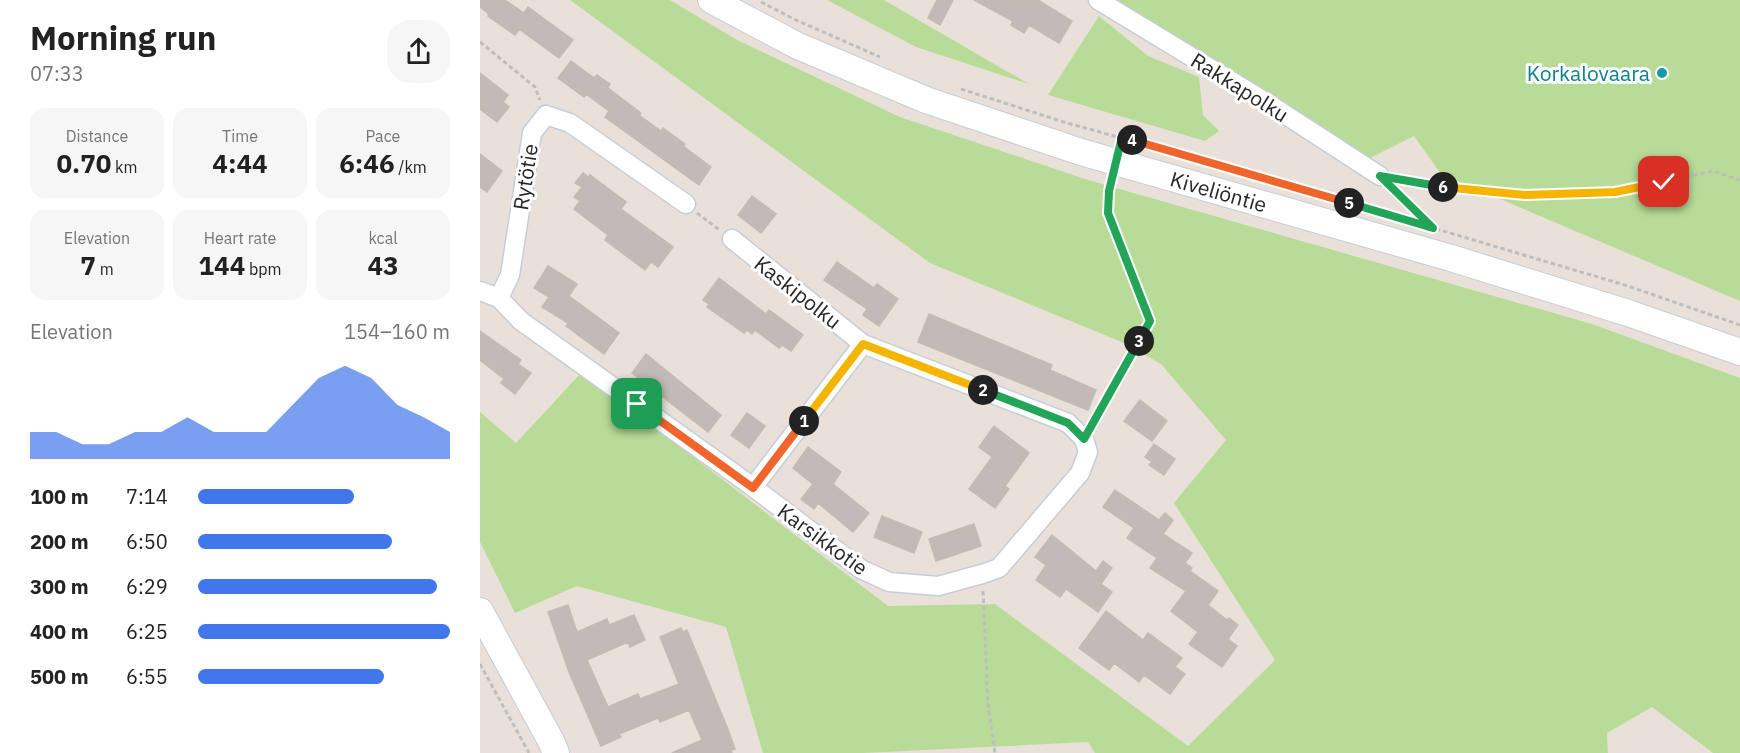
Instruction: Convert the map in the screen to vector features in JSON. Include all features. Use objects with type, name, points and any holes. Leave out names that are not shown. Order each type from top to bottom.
[{"type":"street","name":"Kiveliöntie","points":[[711,0],[798,46],[926,100],[1116,162],[1451,258],[1628,313],[1740,352]]},
{"type":"street","name":"Rakkapolku","points":[[1098,0],[1269,104],[1380,176]]},
{"type":"street","name":"Rytötie","points":[[499,298],[510,275],[532,133],[546,115],[570,123],[686,204]]},
{"type":"street","name":"Kaskipolku","points":[[732,239],[863,344],[1068,423],[1084,439]]},
{"type":"street","name":"Karsikkotie","points":[[480,291],[499,298],[521,321],[861,569],[890,582],[938,586],[999,568],[1080,473],[1088,452],[1084,439]]},
{"type":"street","points":[[753,488],[863,344]]},
{"type":"street","points":[[482,619],[556,753]]},
{"type":"path","points":[[758,0],[796,20],[887,60]]},
{"type":"path","points":[[480,42],[536,87],[546,115]]},
{"type":"path","points":[[960,88],[1067,123],[1252,174],[1629,286],[1740,325]]},
{"type":"path","points":[[1084,439],[1150,321],[1108,213],[1109,191],[1122,137]]},
{"type":"path","points":[[1380,176],[1458,190],[1525,195],[1615,192],[1713,171],[1740,180]]},
{"type":"path","points":[[1380,176],[1433,228]]},
{"type":"path","points":[[686,204],[732,239]]},
{"type":"path","points":[[982,574],[988,705],[995,753]]},
{"type":"path","points":[[480,664],[529,753]]},
{"type":"green space","points":[[570,0],[670,0],[737,40],[900,117],[1088,180],[1592,324],[1740,378],[1740,753],[1713,753],[1652,707],[1607,733],[1608,753],[1095,753],[1088,742],[864,753],[763,753],[726,627],[577,586],[515,613],[480,542],[480,412],[516,443],[582,372],[888,606],[995,604],[1188,746],[1275,660],[1174,503],[1226,440],[1161,364],[1124,343],[930,263]]},
{"type":"green space","points":[[827,0],[884,0],[1029,84],[916,47]]},
{"type":"green space","points":[[1118,0],[1740,0],[1740,301],[1441,174],[1414,136],[1366,160]]},
{"type":"green space","points":[[1099,16],[1148,56],[1199,77],[1203,115],[1219,131],[1205,141],[1048,95]]},
{"type":"building","points":[[480,0],[505,0],[524,13],[528,7],[573,40],[559,58],[519,29],[515,35],[488,16],[488,13],[480,7]]},
{"type":"building","points":[[937,0],[953,0],[940,25],[928,18]]},
{"type":"building","points":[[974,0],[1038,0],[1072,21],[1059,43],[1029,25],[1024,33],[1011,25],[1013,21]]},
{"type":"building","points":[[571,61],[594,78],[597,75],[610,84],[608,88],[641,113],[639,115],[661,131],[663,128],[711,167],[699,185],[605,117],[609,111],[586,94],[584,97],[558,78]]},
{"type":"building","points":[[480,73],[508,95],[503,102],[509,107],[497,122],[480,109]]},
{"type":"building","points":[[480,154],[502,171],[487,192],[480,187]]},
{"type":"building","points":[[583,173],[589,177],[590,175],[626,202],[621,209],[673,247],[658,267],[651,262],[645,270],[605,240],[608,235],[574,209],[580,201],[574,197],[582,187],[575,183]]},
{"type":"building","points":[[752,196],[776,214],[761,233],[738,215]]},
{"type":"building","points":[[837,262],[874,288],[877,284],[898,299],[879,326],[863,315],[867,309],[824,280]]},
{"type":"building","points":[[548,266],[577,284],[569,296],[619,333],[604,354],[566,326],[568,323],[542,307],[549,297],[534,288]]},
{"type":"building","points":[[719,278],[766,314],[769,310],[803,335],[791,351],[782,345],[779,348],[755,330],[752,334],[747,330],[744,333],[707,307],[709,304],[703,300]]},
{"type":"building","points":[[929,314],[1052,365],[1050,370],[1096,390],[1088,410],[918,342]]},
{"type":"building","points":[[480,331],[521,360],[518,364],[531,373],[515,394],[501,383],[504,379],[480,360]]},
{"type":"building","points":[[646,354],[721,415],[708,432],[632,373]]},
{"type":"building","points":[[1140,400],[1167,421],[1152,441],[1124,421]]},
{"type":"building","points":[[747,413],[765,426],[749,448],[731,435]]},
{"type":"building","points":[[994,426],[1029,453],[1005,486],[1009,489],[995,508],[969,489],[992,457],[979,447]]},
{"type":"building","points":[[1154,444],[1175,459],[1164,475],[1149,465],[1152,462],[1145,457]]},
{"type":"building","points":[[808,447],[841,472],[833,484],[869,513],[853,532],[818,503],[814,509],[801,499],[813,484],[793,468]]},
{"type":"building","points":[[1115,490],[1159,520],[1165,513],[1173,520],[1163,534],[1192,553],[1185,563],[1192,568],[1190,571],[1218,591],[1208,605],[1227,620],[1229,618],[1238,625],[1228,639],[1237,646],[1222,667],[1189,644],[1198,632],[1171,611],[1186,591],[1150,568],[1157,558],[1127,538],[1134,528],[1103,507]]},
{"type":"building","points":[[882,516],[922,532],[914,553],[874,537]]},
{"type":"building","points":[[974,524],[981,546],[936,561],[929,539]]},
{"type":"building","points":[[1052,535],[1096,571],[1103,561],[1112,568],[1101,584],[1112,592],[1098,612],[1066,589],[1060,597],[1036,580],[1046,565],[1035,557]]},
{"type":"building","points":[[568,605],[577,632],[607,619],[609,625],[634,615],[645,640],[630,647],[628,642],[587,660],[608,707],[638,694],[640,699],[679,684],[660,637],[681,628],[683,632],[687,630],[727,727],[735,749],[731,750],[732,753],[672,753],[702,740],[689,710],[660,722],[658,718],[619,734],[621,737],[601,746],[569,672],[548,612]]},
{"type":"building","points":[[1106,611],[1143,640],[1148,633],[1182,658],[1175,667],[1185,674],[1170,694],[1144,675],[1139,682],[1114,663],[1109,670],[1079,648]]},
{"type":"place","name":"Korkalovaara","points":[[1662,73]]},
{"type":"route","points":[[637,404],[753,488],[863,344],[1068,423],[1084,439],[1150,321],[1108,213],[1109,191],[1122,137],[1433,228],[1380,176],[1458,190],[1525,195],[1615,192],[1664,182]]}]
